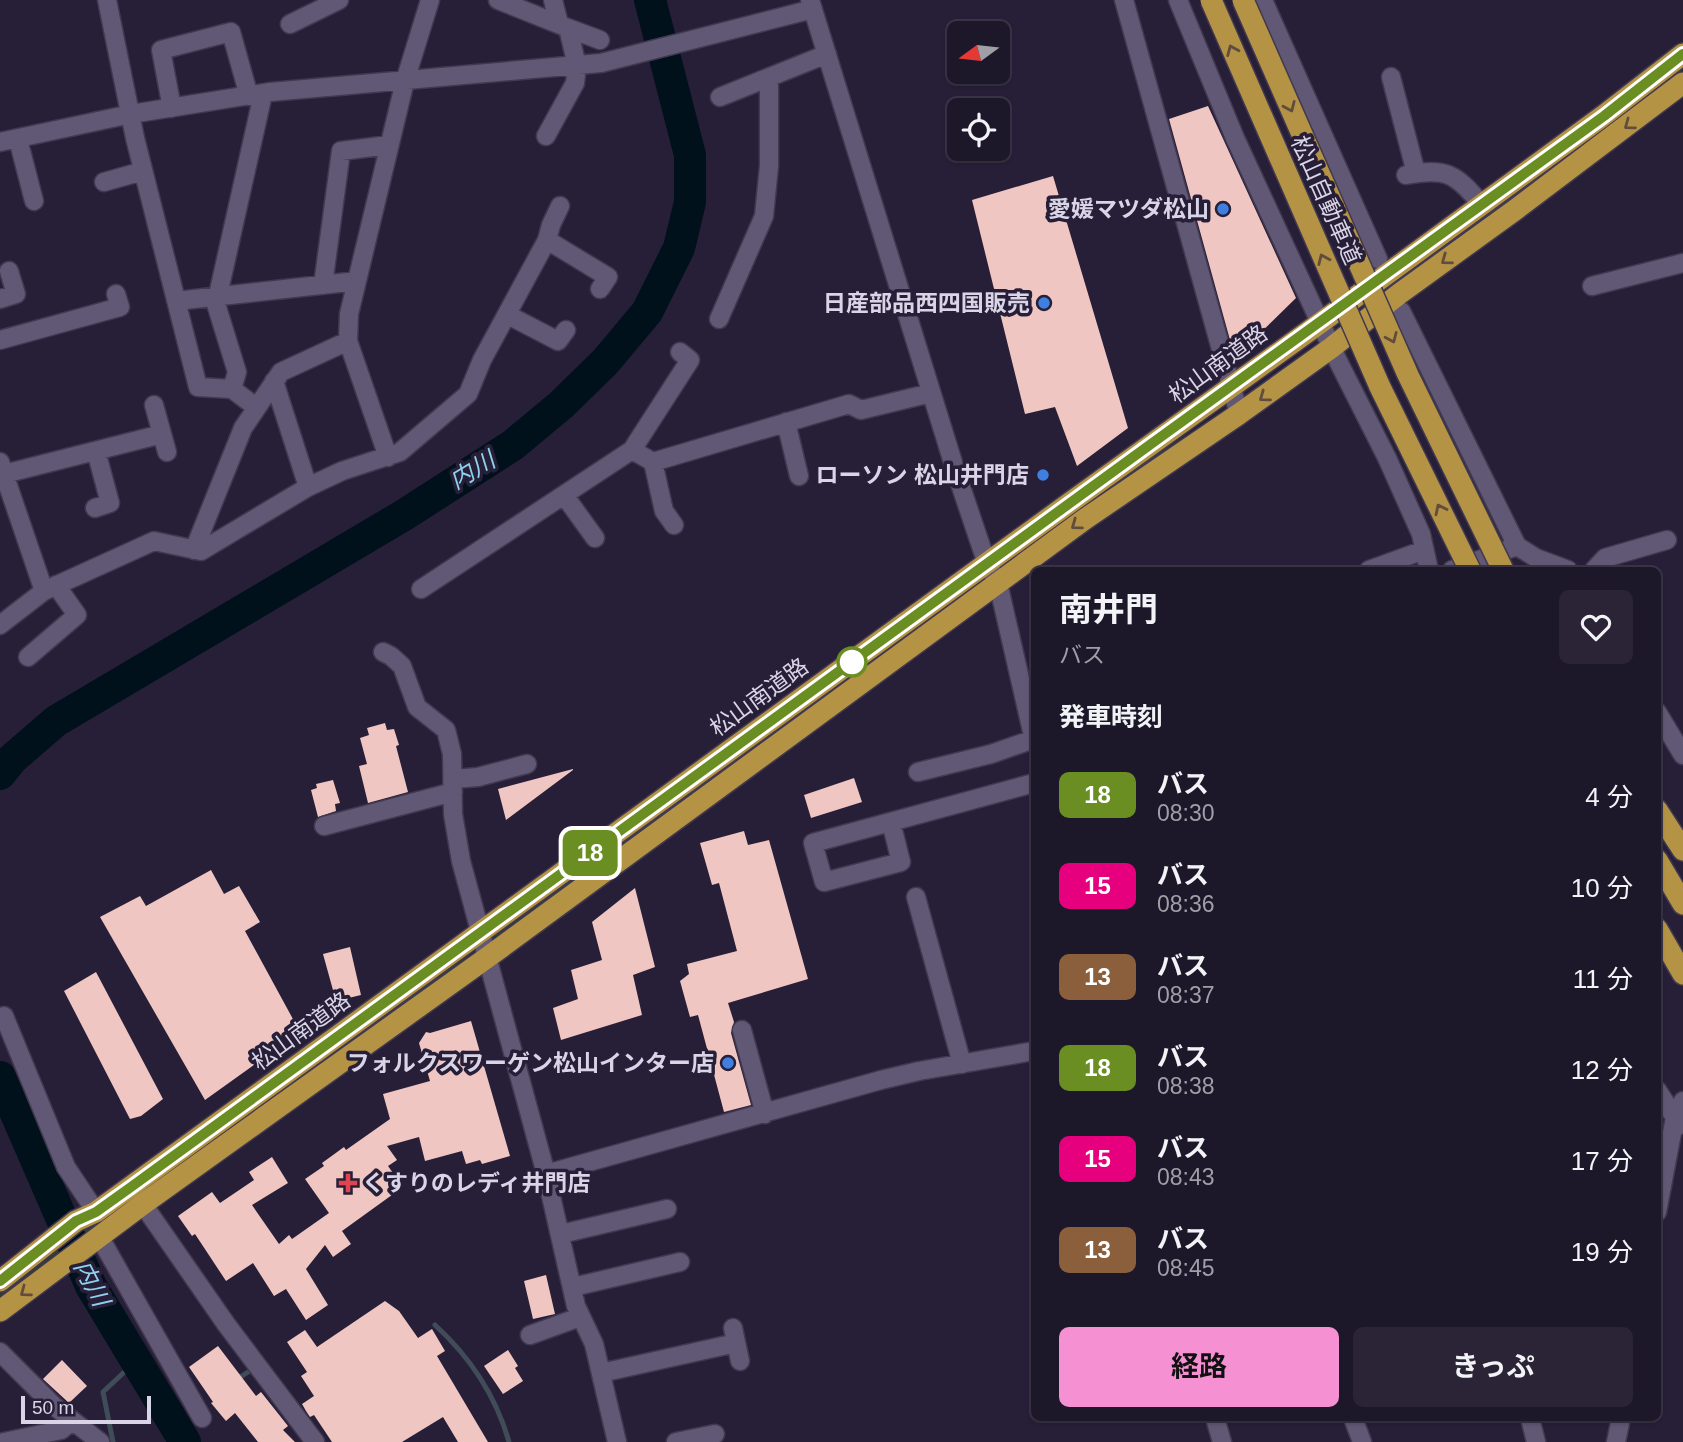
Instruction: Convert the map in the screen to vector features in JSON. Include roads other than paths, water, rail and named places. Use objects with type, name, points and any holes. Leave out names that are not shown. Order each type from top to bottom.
[{"type":"highway","name":"松山自動車道","points":[[1211,0],[1380,387],[1469,567]]},
{"type":"highway","name":"松山自動車道","points":[[1243,0],[1408,375],[1475,514],[1505,567]]},
{"type":"highway","name":"松山南道路","points":[[0,1311],[93,1241],[137,1195],[480,933],[1604,116],[1683,54]]},
{"type":"highway","name":"松山南道路","points":[[0,1281],[76,1221],[137,1195],[488,957],[1085,519],[1332,348],[1399,294],[1683,83]]},
{"type":"highway","points":[[1661,816],[1683,850]]},
{"type":"highway","points":[[1661,867],[1683,904]]},
{"type":"highway","points":[[1661,936],[1683,974]]},
{"type":"street","points":[[107,0],[143,171],[198,387],[232,389],[256,407]]},
{"type":"street","points":[[290,24],[339,0]]},
{"type":"street","points":[[388,457],[348,341],[349,314],[405,81],[430,0]]},
{"type":"street","points":[[498,0],[600,40]]},
{"type":"street","points":[[546,136],[575,83],[577,66],[553,0]]},
{"type":"street","points":[[1124,0],[1239,414]]},
{"type":"street","points":[[1178,0],[1235,138],[1421,534],[1428,567]]},
{"type":"street","points":[[1264,0],[1378,259]]},
{"type":"street","points":[[34,201],[9,141],[131,114],[256,95],[577,66],[632,55],[811,5],[931,393],[987,564],[998,583],[1031,727]]},
{"type":"street","points":[[172,108],[161,50],[231,32],[256,95],[216,304],[237,372],[232,389]]},
{"type":"street","points":[[720,97],[827,54]]},
{"type":"street","points":[[719,320],[764,216],[769,166],[769,77]]},
{"type":"street","points":[[1391,77],[1411,174],[1447,174],[1466,186],[1481,204]]},
{"type":"street","points":[[323,285],[341,151],[389,145]]},
{"type":"street","points":[[104,182],[143,171]]},
{"type":"street","points":[[0,625],[50,588],[154,541],[201,551],[308,487],[342,471],[400,452],[468,394],[482,360],[547,240],[560,206]]},
{"type":"street","points":[[547,240],[608,277],[600,289]]},
{"type":"street","points":[[1592,286],[1683,263]]},
{"type":"street","points":[[0,299],[16,294],[9,271]]},
{"type":"street","points":[[176,301],[357,281]]},
{"type":"street","points":[[0,340],[46,335],[120,307],[116,294]]},
{"type":"street","points":[[1401,311],[1517,546],[1536,558],[1561,567]]},
{"type":"street","points":[[508,315],[558,341],[566,330]]},
{"type":"street","points":[[194,550],[243,428],[274,381],[281,372],[348,341]]},
{"type":"street","points":[[421,589],[632,450],[690,360],[681,352]]},
{"type":"street","points":[[274,381],[308,487]]},
{"type":"street","points":[[632,450],[653,461],[849,404],[861,410],[931,393]]},
{"type":"street","points":[[28,657],[77,615],[50,588],[2,468],[96,451],[165,443],[154,405]]},
{"type":"street","points":[[786,422],[799,476]]},
{"type":"street","points":[[95,508],[110,503],[96,451]]},
{"type":"street","points":[[653,461],[664,511],[674,525]]},
{"type":"street","points":[[564,495],[595,538]]},
{"type":"street","points":[[1597,567],[1605,558],[1667,540]]},
{"type":"street","points":[[1460,567],[1517,546]]},
{"type":"street","points":[[1377,567],[1424,550]]},
{"type":"street","points":[[383,652],[402,666],[417,707],[446,730],[452,754],[453,814],[461,861],[547,1174],[580,1317],[594,1344],[617,1442]]},
{"type":"street","points":[[1661,719],[1683,755]]},
{"type":"street","points":[[918,772],[992,754],[1031,741]]},
{"type":"street","points":[[324,826],[527,764]]},
{"type":"street","points":[[891,822],[901,862],[824,882],[813,843],[1031,784]]},
{"type":"street","points":[[916,897],[962,1063]]},
{"type":"street","points":[[4,1016],[66,1167],[96,1212]]},
{"type":"street","points":[[742,1030],[765,1114]]},
{"type":"street","points":[[547,1174],[881,1080],[1031,1052]]},
{"type":"street","points":[[1661,1095],[1680,1116],[1661,1195]]},
{"type":"street","points":[[137,1195],[226,1324],[315,1442]]},
{"type":"street","points":[[561,1234],[667,1209]]},
{"type":"street","points":[[93,1241],[202,1418]]},
{"type":"street","points":[[573,1287],[680,1262]]},
{"type":"street","points":[[530,1335],[580,1317]]},
{"type":"street","points":[[601,1373],[735,1336],[740,1361]]},
{"type":"street","points":[[0,1352],[54,1406],[100,1442]]},
{"type":"street","points":[[4,1442],[61,1430],[72,1421]]},
{"type":"street","points":[[1216,1421],[1222,1442]]},
{"type":"street","points":[[1354,1421],[1362,1442]]},
{"type":"street","points":[[1531,1421],[1536,1442]]},
{"type":"street","points":[[1616,1442],[1620,1421]]},
{"type":"street","points":[[677,1442],[715,1434]]},
{"type":"waterway","name":"内川","points":[[0,774],[12,759],[56,721],[404,515],[513,445],[561,405],[605,362],[647,312],[679,248],[690,202],[690,155],[650,0]]},
{"type":"waterway","name":"内川","points":[[0,1077],[91,1286],[185,1442]]},
{"type":"waterway","points":[[435,1325],[448,1337],[480,1378],[497,1409],[509,1442]]},
{"type":"waterway","points":[[113,1442],[103,1392],[136,1361]]},
{"type":"waterway","points":[[236,1380],[251,1370],[253,1373]]},
{"type":"place","name":"愛媛マツダ松山","points":[[1223,209]]},
{"type":"place","name":"日産部品西四国販売","points":[[1044,303]]},
{"type":"place","name":"ローソン 松山井門店","points":[[1043,475]]},
{"type":"place","name":"フォルクスワーゲン松山インター店","points":[[728,1063]]},
{"type":"place","name":"くすりのレディ井門店","points":[[348,1183]]}]
